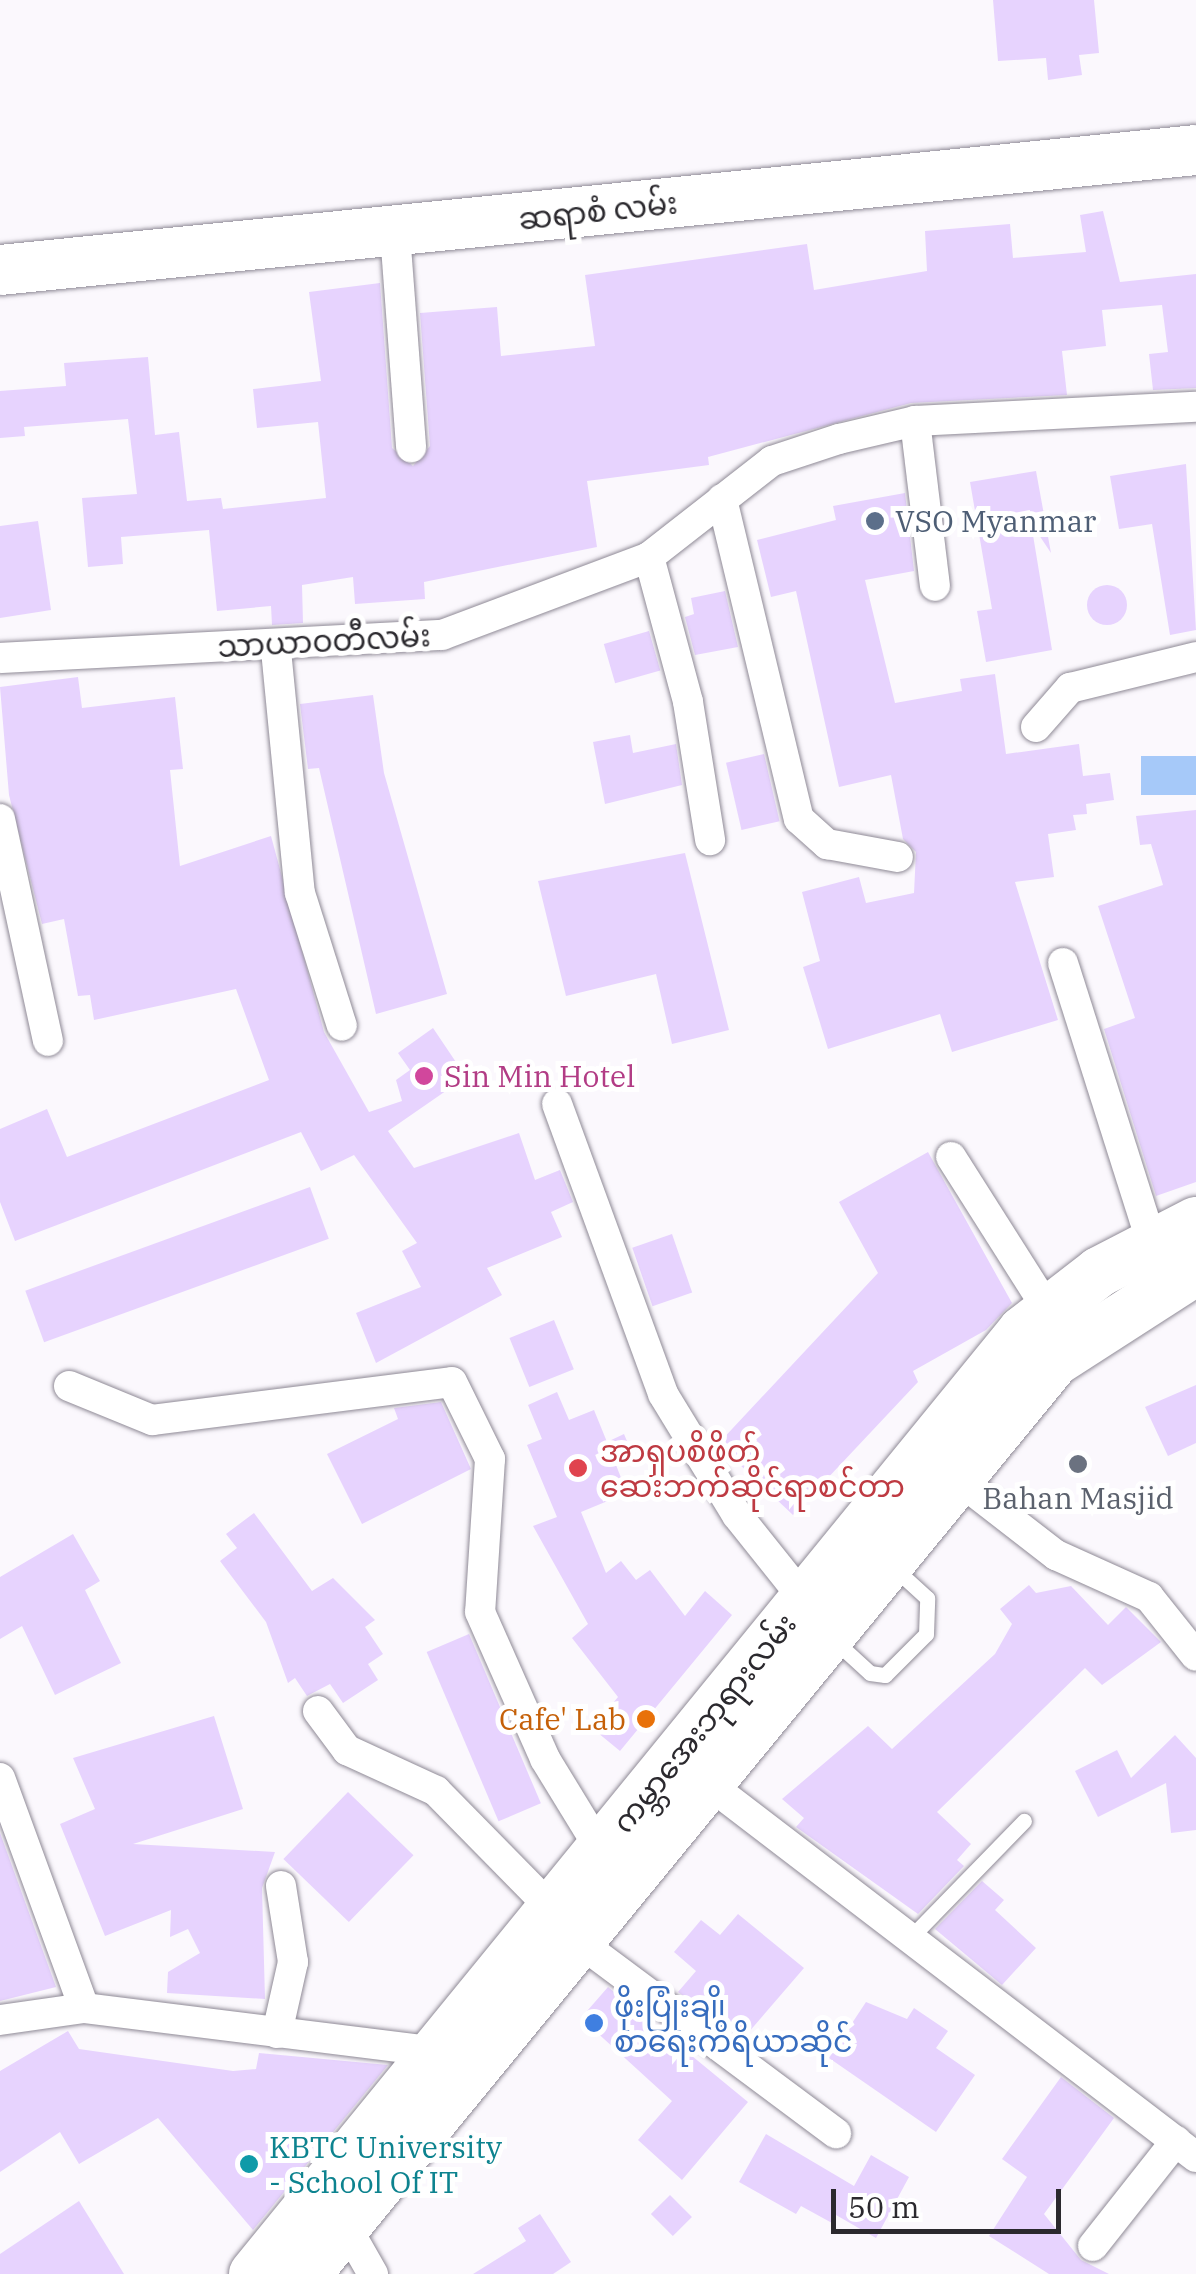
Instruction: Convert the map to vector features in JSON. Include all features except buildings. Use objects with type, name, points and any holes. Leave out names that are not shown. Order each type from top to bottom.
[{"type":"main road","name":"ဆရာစံ လမ်း","points":[[0,270],[1196,150]]},
{"type":"main road","name":"ကမ္ဘာအေးဘုရားလမ်း","points":[[254,2274],[335,2209],[473,2050],[566,1926],[706,1782],[816,1617],[1048,1310],[1151,1242],[1196,1222]]},
{"type":"main road","name":"ကမ္ဘာအေးဘုရားလမ်း","points":[[566,1926],[602,1852],[816,1617],[885,1563],[1055,1361],[1193,1271]]},
{"type":"main road","points":[[473,2050],[566,1926]]},
{"type":"main road","name":"ကမ္ဘာအေးဘုရားလမ်း","points":[[306,2274],[335,2209]]},
{"type":"street","points":[[395,232],[411,447]]},
{"type":"street","name":"သာယာဝတီလမ်း","points":[[0,658],[276,650],[442,635],[649,557],[772,461],[915,421],[1196,407]]},
{"type":"street","points":[[915,421],[935,586]]},
{"type":"street","points":[[722,499],[799,819],[827,844],[898,857]]},
{"type":"street","points":[[649,557],[688,702],[710,840]]},
{"type":"street","points":[[276,650],[300,893],[342,1026]]},
{"type":"street","points":[[1036,727],[1070,688],[1196,656]]},
{"type":"street","points":[[0,818],[48,1040]]},
{"type":"street","points":[[1064,963],[1151,1242]]},
{"type":"street","points":[[557,1104],[663,1394],[737,1515],[816,1617]]},
{"type":"street","points":[[950,1157],[1048,1310]]},
{"type":"street","points":[[69,1386],[152,1420],[452,1382],[490,1459],[480,1612],[545,1759],[602,1852]]},
{"type":"street","points":[[955,1477],[1056,1555],[1149,1598],[1196,1656]]},
{"type":"street","points":[[318,1711],[348,1750],[436,1791],[566,1926],[836,2132]]},
{"type":"street","points":[[0,1778],[84,2008]]},
{"type":"street","points":[[706,1782],[1186,2149],[1093,2246]]},
{"type":"street","points":[[277,2034],[292,1962],[281,1886]]},
{"type":"street","points":[[0,2020],[84,2008],[277,2034],[473,2050]]},
{"type":"street","points":[[335,2209],[373,2274]]},
{"type":"lane","points":[[816,1617],[870,1674],[885,1675],[926,1634],[934,1614],[927,1598],[885,1563]]},
{"type":"lane","points":[[911,1937],[1024,1820]]},
{"type":"water","points":[[1141,756],[1196,756],[1196,795],[1141,795]]},
{"type":"place","name":"VSO Myanmar","points":[[875,521]]},
{"type":"place","name":"Sin Min Hotel","points":[[424,1076]]},
{"type":"place","name":"Bahan Masjid","points":[[1078,1464]]},
{"type":"place","name":"အာရှပစိဖိတ် ဆေးဘက်ဆိုင်ရာစင်တာ","points":[[578,1468]]},
{"type":"place","name":"Cafe' Lab","points":[[646,1719]]},
{"type":"place","name":"ဖိုးပြုံးချို စာရေးကိရိယာဆိုင်","points":[[594,2023]]},
{"type":"place","name":"KBTC University - School Of IT","points":[[249,2164]]}]
